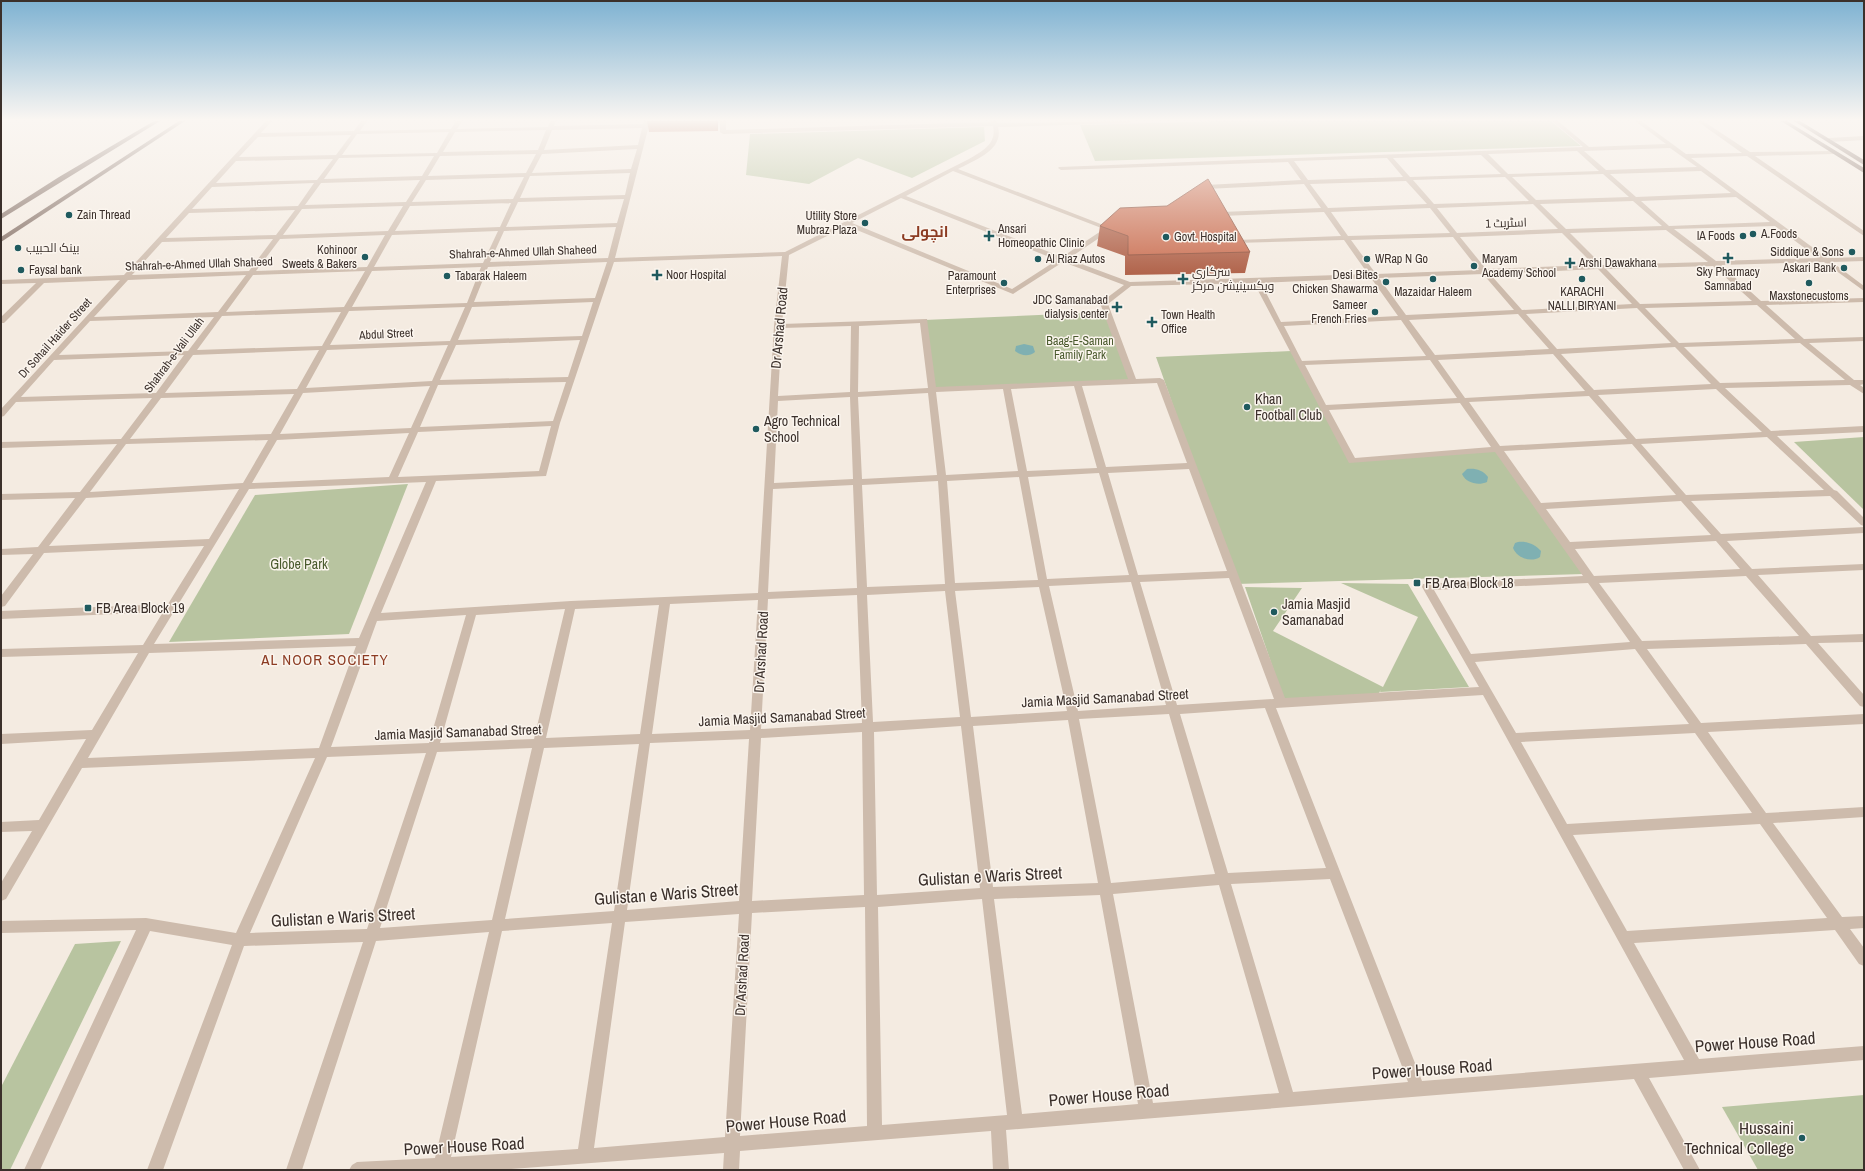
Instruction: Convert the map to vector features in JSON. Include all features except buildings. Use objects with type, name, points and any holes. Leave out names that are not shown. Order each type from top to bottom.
[{"type":"main road","points":[[1,217],[65,176]]},
{"type":"main road","points":[[1,240],[99,176]]},
{"type":"street","name":"Dr Sohail Haider Street","points":[[1,414],[219,176]]},
{"type":"street","name":"Shahrah-e-Vali Ullah","points":[[1,603],[252,273],[324,176]]},
{"type":"street","points":[[211,184],[485,176]]},
{"type":"street","points":[[392,481],[470,304],[486,263],[527,176]]},
{"type":"street","points":[[1,497],[83,495],[246,486],[543,474],[556,423],[611,260],[633,176]]},
{"type":"street","name":"Shahrah-e-Ahmed Ullah Shaheed","points":[[1,282],[486,263],[786,254],[940,176]]},
{"type":"street","points":[[846,223],[1014,292],[1109,228],[971,176]]},
{"type":"street","points":[[1301,176],[1345,239],[1864,959]]},
{"type":"street","points":[[1406,176],[1484,271],[1682,498],[1864,703]]},
{"type":"street","points":[[1206,187],[1485,176]]},
{"type":"street","points":[[1507,176],[1565,232],[1718,386],[1768,434],[1834,493],[1864,523]]},
{"type":"street","points":[[1610,176],[1668,228],[1714,263],[1802,341],[1864,392]]},
{"type":"street","points":[[1713,176],[1864,289]]},
{"type":"street","points":[[1780,176],[1864,234]]},
{"type":"street","points":[[1,895],[146,648],[246,486],[390,233],[424,178]]},
{"type":"street","points":[[1221,214],[1738,195]]},
{"type":"street","points":[[901,196],[1062,260],[1129,284],[1256,281],[1599,266],[1864,259]]},
{"type":"street","points":[[187,211],[627,197]]},
{"type":"street","name":"اسٹریٹ 1","points":[[1236,242],[1777,224]]},
{"type":"street","points":[[160,240],[277,238],[503,228],[620,225]]},
{"type":"street","name":"Dr Arshad Road","points":[[731,1170],[778,326],[786,254]]},
{"type":"street","points":[[1,321],[43,280]]},
{"type":"street","points":[[1256,281],[1352,461],[1497,449],[1864,430]]},
{"type":"street","points":[[1129,284],[1104,303],[1133,382]]},
{"type":"street","points":[[88,319],[597,300]]},
{"type":"street","points":[[1279,324],[1638,306],[1864,300]]},
{"type":"street","points":[[778,326],[924,321],[942,478],[950,587],[968,722],[1015,1121]]},
{"type":"street","points":[[855,323],[854,395],[868,728],[876,1133]]},
{"type":"street","name":"Abdul Street","points":[[52,358],[324,349],[584,338]]},
{"type":"street","points":[[1300,363],[1432,358],[1678,345],[1864,339]]},
{"type":"street","points":[[15,400],[159,394],[300,391],[434,383],[570,379]]},
{"type":"street","points":[[774,399],[932,390],[1160,380],[1233,574],[1275,703],[1335,873],[1418,1089]]},
{"type":"street","points":[[1324,408],[1590,392],[1718,386],[1864,382]]},
{"type":"street","points":[[1077,384],[1288,1099]]},
{"type":"street","points":[[1006,387],[1024,474],[1043,582],[1073,715],[1147,1111]]},
{"type":"street","points":[[1,445],[274,437],[556,423]]},
{"type":"street","points":[[770,486],[1192,466]]},
{"type":"street","points":[[155,1170],[240,940],[323,753],[363,642],[432,479]]},
{"type":"street","points":[[1538,506],[1682,498],[1834,493]]},
{"type":"street","points":[[1567,546],[1864,530]]},
{"type":"street","points":[[1,552],[212,542]]},
{"type":"street","points":[[1695,1066],[1513,738],[1427,587],[1864,567]]},
{"type":"street","points":[[373,617],[764,595],[1233,574]]},
{"type":"street","points":[[585,1156],[665,601]]},
{"type":"street","points":[[440,1167],[571,605]]},
{"type":"street","points":[[1,615],[171,608]]},
{"type":"street","points":[[294,1170],[433,748],[472,611]]},
{"type":"street","points":[[1468,658],[1638,645],[1864,638]]},
{"type":"street","points":[[1,653],[363,642]]},
{"type":"street","name":"Jamia Masjid Samanabad Street","points":[[78,763],[756,734],[1486,691]]},
{"type":"street","points":[[1513,738],[1864,719]]},
{"type":"street","points":[[1,739],[96,734]]},
{"type":"street","points":[[1564,830],[1864,812]]},
{"type":"street","points":[[1,827],[42,826]]},
{"type":"street","name":"Gulistan e Waris Street","points":[[1,927],[146,924],[240,940],[371,935],[620,915],[988,893],[1105,889],[1223,879],[1335,873]]},
{"type":"street","points":[[1624,937],[1864,922]]},
{"type":"street","points":[[32,1170],[146,924]]},
{"type":"street","name":"Power House Road","points":[[358,1170],[440,1167],[585,1156],[1864,1053]]},
{"type":"street","points":[[1638,1072],[1692,1170]]},
{"type":"street","points":[[998,1122],[1001,1170]]},
{"type":"green space","points":[[751,176],[825,176],[809,184]]},
{"type":"green space","points":[[906,176],[917,176],[912,178]]},
{"type":"green space","name":"Baag-E-Saman Family Park","points":[[1107,312],[1133,381],[932,390],[924,320]]},
{"type":"green space","points":[[1291,351],[1353,461],[1497,449],[1584,574],[1236,584],[1156,357]]},
{"type":"green space","points":[[1864,437],[1864,510],[1794,442]]},
{"type":"green space","name":"Globe Park","points":[[408,484],[349,634],[169,642],[255,495]]},
{"type":"green space","points":[[1341,583],[1408,584],[1469,687],[1380,692],[1381,690],[1378,694],[1284,700],[1245,587],[1302,588],[1273,631],[1383,687],[1418,617]]},
{"type":"green space","points":[[121,941],[10,1170],[1,1170],[1,1087],[75,944]]},
{"type":"green space","name":"Hussaini Technical College","points":[[1864,1095],[1864,1170],[1758,1170],[1722,1107]]},
{"type":"water","points":[[1024,344],[1033,346],[1035,352],[1030,355],[1025,355],[1015,351],[1016,346]]},
{"type":"water","points":[[1467,469],[1476,469],[1481,471],[1488,477],[1487,482],[1476,484],[1469,482],[1462,474]]},
{"type":"water","points":[[1525,542],[1536,546],[1541,551],[1540,557],[1533,560],[1521,557],[1513,548],[1515,543]]},
{"type":"place","name":"Zain Thread","points":[[69,215]]},
{"type":"place","name":"Utility Store Mubraz Plaza","points":[[865,223]]},
{"type":"place","name":"A.Foods","points":[[1753,234]]},
{"type":"place","name":"Ansari Homeopathic Clinic","points":[[989,236]]},
{"type":"place","name":"IA Foods","points":[[1743,236]]},
{"type":"place","name":"Govt. Hospital","points":[[1166,237]]},
{"type":"place","name":"بينک الحبيب","points":[[18,248]]},
{"type":"place","name":"Siddique & Sons","points":[[1852,252]]},
{"type":"place","name":"Kohinoor Sweets & Bakers","points":[[365,257]]},
{"type":"place","name":"Sky Pharmacy Samnabad","points":[[1728,258]]},
{"type":"place","name":"Al Riaz Autos","points":[[1038,259]]},
{"type":"place","name":"WRap N Go","points":[[1367,259]]},
{"type":"place","name":"Arshi Dawakhana","points":[[1570,263]]},
{"type":"place","name":"Maryam Academy School","points":[[1474,266]]},
{"type":"place","name":"Askari Bank","points":[[1844,268]]},
{"type":"place","name":"Faysal bank","points":[[21,270]]},
{"type":"place","name":"Noor Hospital","points":[[657,275]]},
{"type":"place","name":"Tabarak Haleem","points":[[447,276]]},
{"type":"place","name":"سرکاری ویکسینیشن مرکز","points":[[1183,279]]},
{"type":"place","name":"Mazaidar Haleem","points":[[1433,279]]},
{"type":"place","name":"KARACHI NALLI BIRYANI","points":[[1582,279]]},
{"type":"place","name":"Desi Bites Chicken Shawarma","points":[[1386,282]]},
{"type":"place","name":"Paramount Enterprises","points":[[1004,283]]},
{"type":"place","name":"Maxstonecustoms","points":[[1809,283]]},
{"type":"place","name":"JDC Samanabad dialysis center","points":[[1117,307]]},
{"type":"place","name":"Sameer French Fries","points":[[1375,312]]},
{"type":"place","name":"Town Health Office","points":[[1152,322]]},
{"type":"place","name":"Khan Football Club","points":[[1247,407]]},
{"type":"place","name":"Agro Technical School","points":[[756,429]]},
{"type":"place","name":"FB Area Block 18","points":[[1417,583]]},
{"type":"place","name":"FB Area Block 19","points":[[88,608]]},
{"type":"place","name":"Jamia Masjid Samanabad","points":[[1274,612]]},
{"type":"place","name":"Hussaini Technical College","points":[[1802,1138]]},
{"type":"district","name":"انچولی","points":[[925,232]]},
{"type":"district","name":"AL NOOR SOCIETY","points":[[325,660]]}]
